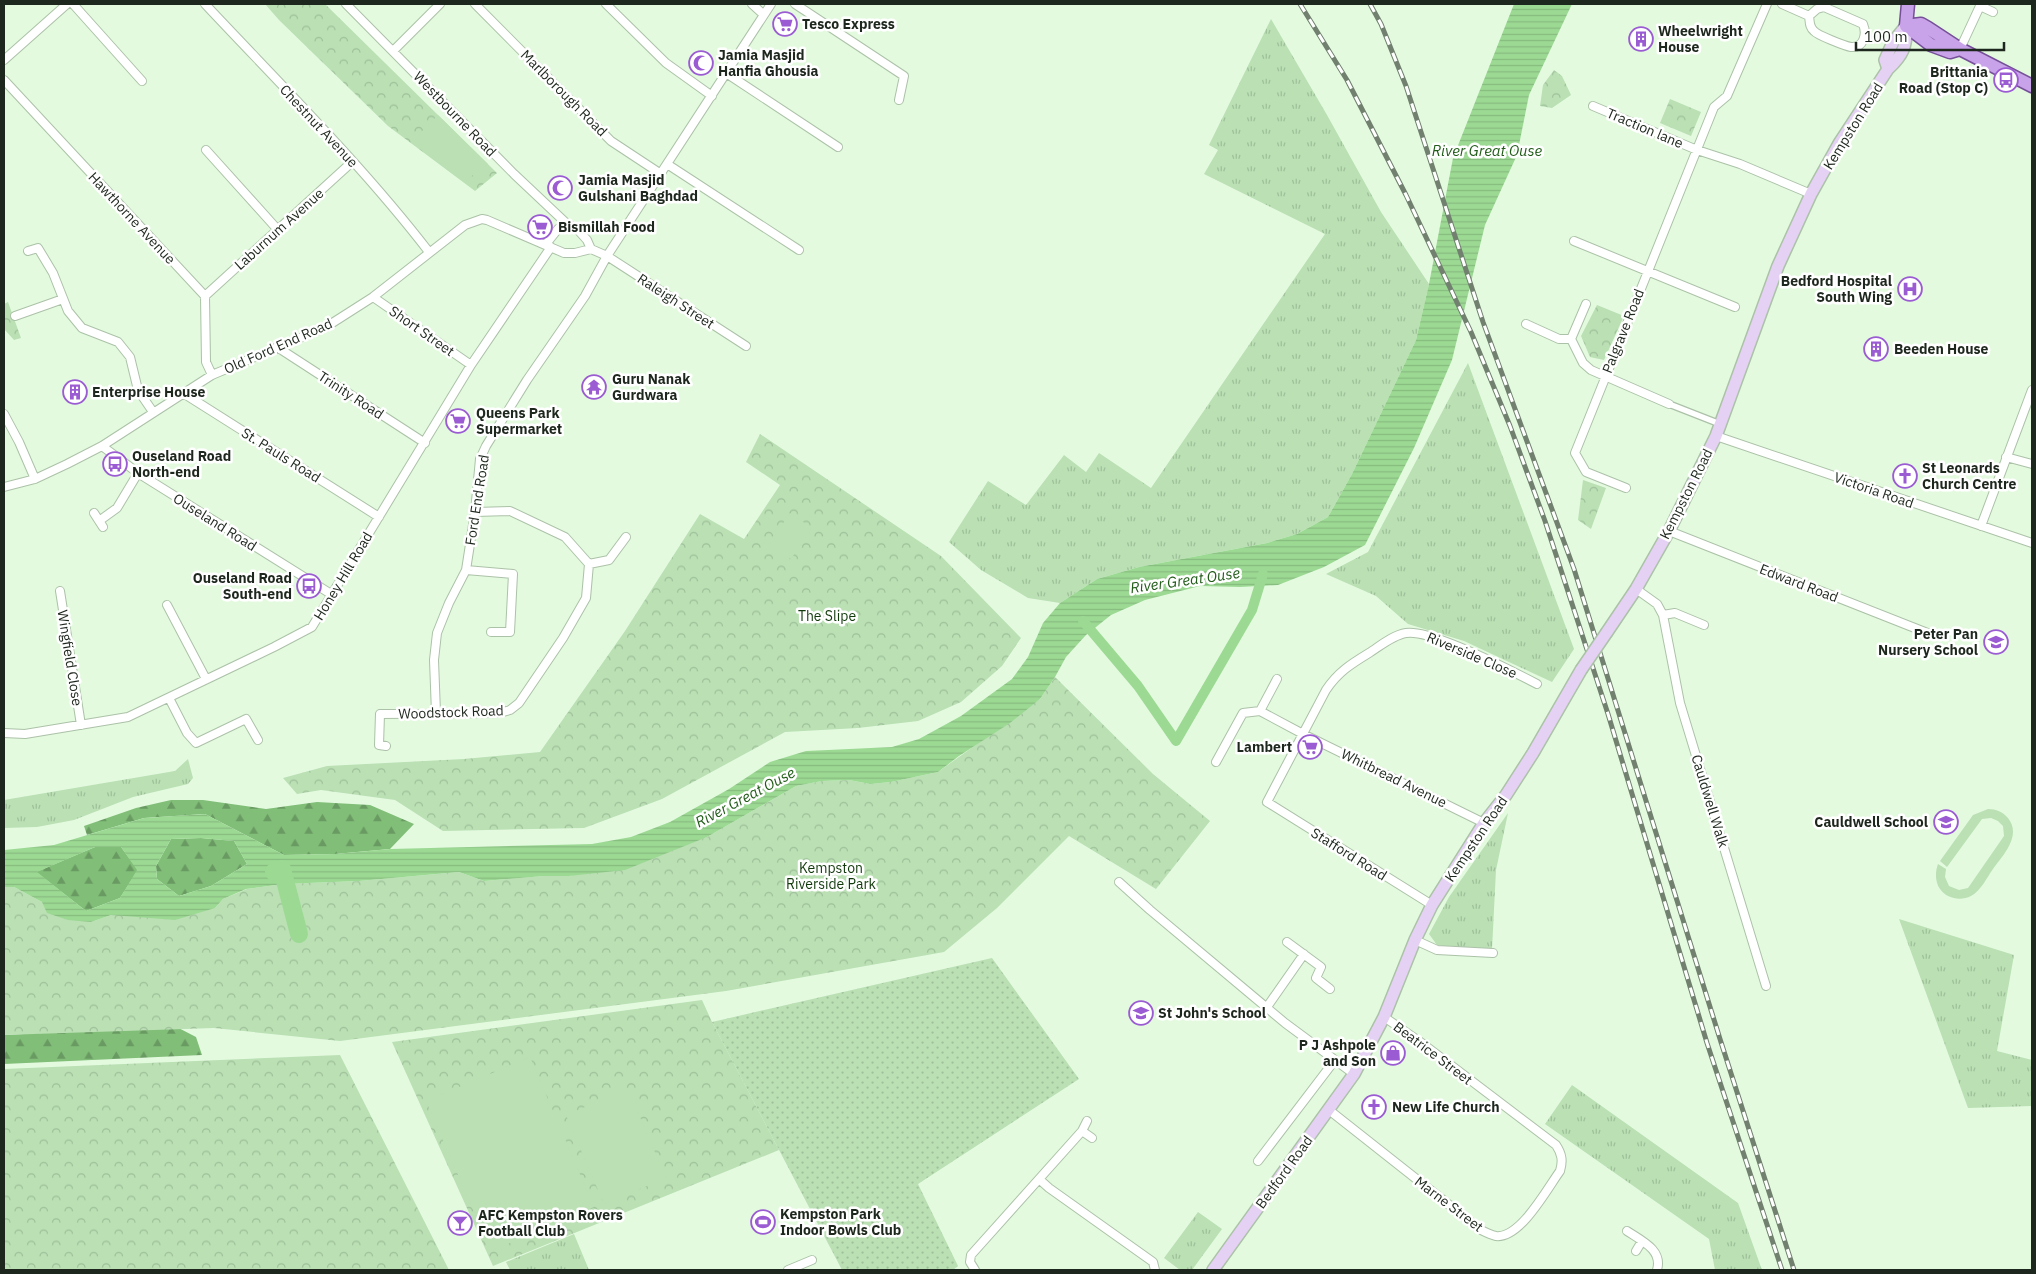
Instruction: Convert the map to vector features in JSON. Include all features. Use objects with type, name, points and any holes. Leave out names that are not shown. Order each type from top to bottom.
[{"type":"main road","points":[[1908,4],[1906,26],[1930,45],[1950,52],[1960,48],[2032,86]]},
{"type":"main road","name":"Kempston Road","points":[[1415,940],[1432,905],[1484,823],[1506,795],[1581,670],[1636,589],[1668,531],[1716,436],[1778,266],[1811,194],[1840,142],[1888,69],[1899,60],[1907,42],[1906,26]]},
{"type":"main road","name":"Bedford Road","points":[[1213,1270],[1354,1074],[1384,1017],[1415,940]]},
{"type":"street","points":[[4,60],[67,4]]},
{"type":"street","points":[[73,4],[142,81]]},
{"type":"street","name":"Chestnut Avenue","points":[[205,4],[352,162],[408,225],[429,252]]},
{"type":"street","name":"Westbourne Road","points":[[346,4],[514,174],[566,223]]},
{"type":"street","points":[[393,51],[440,4]]},
{"type":"street","name":"Marlborough Road","points":[[475,4],[611,141],[660,174]]},
{"type":"street","points":[[606,4],[666,63],[712,96]]},
{"type":"street","points":[[752,4],[763,14]]},
{"type":"street","name":"Ford End Road","points":[[436,713],[434,660],[437,633],[449,602],[466,570],[475,512],[480,459],[486,446],[527,380],[585,296],[607,256],[771,4]]},
{"type":"street","points":[[795,4],[904,76],[899,100]]},
{"type":"street","name":"Palgrave Road","points":[[1626,488],[1586,472],[1575,453],[1714,107],[1727,96],[1767,4]]},
{"type":"street","points":[[1782,4],[1809,16]]},
{"type":"street","points":[[1960,48],[1980,6],[1993,12]]},
{"type":"street","points":[[1824,7],[1863,24],[1865,39],[1859,45],[1852,47],[1815,33],[1810,25],[1809,16],[1817,9],[1824,7]]},
{"type":"street","points":[[726,73],[838,147]]},
{"type":"street","name":"Hawthorne Avenue","points":[[4,80],[205,296]]},
{"type":"street","name":"Traction lane","points":[[1593,106],[1697,150]]},
{"type":"street","points":[[206,150],[278,230]]},
{"type":"street","points":[[1697,150],[1740,164],[1811,194]]},
{"type":"street","name":"Laburnum Avenue","points":[[205,296],[352,162]]},
{"type":"street","points":[[668,164],[799,250]]},
{"type":"street","name":"Old Ford End Road","points":[[4,487],[36,478],[68,464],[102,446],[212,375],[326,327],[374,297],[465,224],[482,219],[564,253],[575,253],[591,249]]},
{"type":"street","points":[[548,246],[558,229],[566,223],[578,230],[588,240],[591,249],[607,256]]},
{"type":"street","points":[[1574,241],[1734,307]]},
{"type":"street","name":"Honey Hill Road","points":[[4,733],[24,734],[128,717],[312,627],[471,365],[548,246]]},
{"type":"street","points":[[28,251],[38,248],[53,273],[68,311],[82,328],[118,342],[130,357],[138,390],[153,412]]},
{"type":"street","name":"Raleigh Street","points":[[607,256],[746,346]]},
{"type":"street","points":[[205,296],[205,356],[212,375]]},
{"type":"street","name":"Short Street","points":[[374,297],[471,365]]},
{"type":"street","points":[[15,316],[63,299]]},
{"type":"street","points":[[1586,304],[1571,339],[1583,364],[1604,377],[1715,422]]},
{"type":"street","points":[[1526,324],[1559,339],[1571,339]]},
{"type":"street","name":"Trinity Road","points":[[276,347],[425,443]]},
{"type":"street","points":[[1981,526],[2032,390]]},
{"type":"street","name":"St. Pauls Road","points":[[183,393],[379,517]]},
{"type":"street","points":[[4,414],[20,442],[36,478]]},
{"type":"street","name":"Victoria Road","points":[[1716,436],[2032,543]]},
{"type":"street","name":"Ouseland Road","points":[[102,446],[138,473],[331,594]]},
{"type":"street","points":[[2006,457],[2032,464]]},
{"type":"street","points":[[94,513],[101,524],[118,508],[138,473]]},
{"type":"street","points":[[475,512],[510,511],[565,537],[589,564],[609,560],[626,537]]},
{"type":"street","name":"Edward Road","points":[[1668,531],[1930,634]]},
{"type":"street","name":"Woodstock Road","points":[[386,746],[379,745],[380,714],[499,713],[510,710],[519,703],[563,638],[586,598],[589,564]]},
{"type":"street","points":[[466,570],[513,574],[510,632],[491,632]]},
{"type":"street","points":[[1636,589],[1657,604],[1663,615],[1675,613],[1704,625]]},
{"type":"street","name":"Wingfield Close","points":[[60,591],[81,725]]},
{"type":"street","points":[[167,605],[206,679]]},
{"type":"street","name":"Cauldwell Walk","points":[[1663,615],[1680,703],[1766,986]]},
{"type":"street","name":"Riverside Close","points":[[1267,802],[1326,690],[1337,675],[1385,643],[1406,633],[1422,634],[1494,662],[1537,684]]},
{"type":"street","points":[[1216,762],[1243,713],[1260,711],[1277,679]]},
{"type":"street","points":[[169,698],[187,733],[196,743],[246,719],[258,740]]},
{"type":"street","name":"Whitbread Avenue","points":[[1260,711],[1484,823]]},
{"type":"street","name":"Stafford Road","points":[[1267,802],[1432,905]]},
{"type":"street","points":[[1119,882],[1267,1007],[1354,1074]]},
{"type":"street","points":[[1415,940],[1437,950],[1457,953],[1493,953]]},
{"type":"street","points":[[1287,942],[1321,967],[1316,978],[1330,989]]},
{"type":"street","points":[[1267,1007],[1304,954]]},
{"type":"street","name":"Beatrice Street","points":[[1384,1017],[1419,1041],[1556,1145],[1561,1152],[1562,1163],[1560,1171]]},
{"type":"street","name":"Bedford Road","points":[[1258,1161],[1335,1060]]},
{"type":"street","name":"Marne Street","points":[[1329,1110],[1481,1230],[1495,1236],[1506,1235],[1516,1229],[1560,1171]]},
{"type":"street","points":[[975,1270],[970,1262],[972,1255],[1082,1132],[1087,1121]]},
{"type":"street","points":[[1082,1132],[1092,1138]]},
{"type":"street","points":[[1039,1179],[1153,1262],[1155,1270]]},
{"type":"street","points":[[1627,1231],[1652,1248],[1659,1264],[1657,1270]]},
{"type":"street","points":[[1636,1251],[1642,1241]]},
{"type":"street","points":[[788,1270],[812,1260]]},
{"type":"green space","points":[[265,4],[325,4],[497,173],[475,191],[388,126],[279,20]]},
{"type":"green space","points":[[1271,19],[1381,212],[1429,284],[1416,340],[1352,474],[1328,517],[1297,534],[1267,543],[1139,567],[1097,579],[1060,603],[1028,598],[981,570],[949,542],[988,481],[1026,505],[1064,455],[1086,472],[1099,453],[1151,488],[1325,234],[1204,174],[1218,150],[1209,145]]},
{"type":"green space","points":[[1554,70],[1562,76],[1571,95],[1552,108],[1540,106],[1543,85]]},
{"type":"green space","points":[[1670,99],[1701,112],[1691,136],[1660,123]]},
{"type":"green space","points":[[438,115],[488,164],[465,181],[445,168],[416,137]]},
{"type":"green space","points":[[8,302],[21,338],[14,340],[4,329],[4,304]]},
{"type":"green space","points":[[1597,305],[1624,316],[1604,360],[1590,357],[1581,336]]},
{"type":"green space","points":[[1468,363],[1574,649],[1552,682],[1464,641],[1408,624],[1376,596],[1326,574],[1368,552]]},
{"type":"green space","name":"The Slipe","points":[[760,434],[941,556],[1021,638],[1002,666],[961,702],[918,721],[858,728],[785,732],[662,799],[584,828],[443,831],[395,800],[321,790],[297,794],[283,778],[327,766],[464,759],[540,752],[625,631],[700,514],[744,539],[780,485],[746,462]]},
{"type":"green space","points":[[1583,480],[1606,488],[1591,529],[1578,520]]},
{"type":"green space","points":[[790,513],[812,528],[791,559],[769,545]]},
{"type":"green space","name":"Kempston Riverside Park","points":[[1055,677],[1153,774],[1210,821],[1156,889],[1069,836],[997,908],[944,952],[726,991],[340,1041],[214,1028],[4,1035],[4,887],[14,887],[42,902],[91,922],[111,915],[215,908],[223,899],[247,889],[283,884],[359,881],[459,872],[484,881],[569,876],[707,837],[796,786],[822,781],[849,780],[870,784],[891,782],[938,772],[1040,699]]},
{"type":"green space","points":[[188,759],[193,778],[188,784],[133,797],[74,820],[37,827],[4,828],[4,800],[175,771]]},
{"type":"green space","points":[[171,800],[203,800],[266,809],[317,802],[370,805],[414,824],[390,849],[335,854],[284,855],[205,814],[144,818],[87,835],[84,826],[136,808]]},
{"type":"green space","points":[[1988,809],[1999,811],[2008,818],[2013,832],[2010,845],[1975,894],[1963,898],[1950,897],[1940,889],[1937,883],[1938,864],[1946,869],[1945,877],[1949,886],[1959,890],[1968,888],[2004,836],[2003,826],[1998,821],[1991,818],[1982,819],[1947,867],[1940,861],[1973,815]]},
{"type":"green space","points":[[1508,813],[1496,870],[1492,949],[1456,948],[1437,945],[1429,934],[1449,897]]},
{"type":"green space","points":[[201,838],[234,841],[247,864],[211,886],[179,896],[157,879],[156,866],[171,839]]},
{"type":"green space","points":[[95,847],[121,847],[138,870],[120,898],[86,911],[36,872]]},
{"type":"green space","points":[[1899,919],[2014,955],[1997,1051],[2032,1060],[2032,1106],[1968,1108]]},
{"type":"green space","points":[[992,958],[1079,1079],[918,1184],[958,1266],[953,1270],[842,1270],[712,1022]]},
{"type":"green space","points":[[702,1000],[779,1150],[493,1266],[392,1042]]},
{"type":"green space","points":[[136,1006],[196,1037],[202,1055],[4,1064],[4,1035],[24,1034]]},
{"type":"green space","points":[[340,1055],[449,1270],[4,1270],[4,1069]]},
{"type":"green space","points":[[530,1057],[594,1207],[491,1251],[426,1101]]},
{"type":"green space","points":[[1572,1085],[1738,1203],[1762,1270],[1715,1270],[1709,1239],[1545,1124]]},
{"type":"green space","points":[[628,1089],[666,1178],[604,1204],[566,1115]]},
{"type":"green space","points":[[1198,1212],[1222,1229],[1192,1270],[1180,1270],[1164,1258]]},
{"type":"green space","points":[[574,1234],[589,1270],[510,1270],[506,1262]]},
{"type":"water","name":"River Great Ouse","points":[[1514,4],[1572,4],[1529,95],[1517,155],[1485,225],[1452,360],[1414,448],[1365,545],[1324,567],[1278,585],[1240,587],[1200,586],[1145,600],[1111,615],[1086,635],[1066,657],[1040,699],[1010,723],[938,772],[891,782],[870,784],[849,780],[822,781],[796,786],[707,837],[625,870],[569,876],[484,881],[459,872],[359,881],[283,884],[246,889],[223,899],[215,908],[175,920],[111,915],[91,922],[68,920],[47,913],[42,902],[14,887],[4,887],[4,850],[54,845],[144,818],[205,814],[284,855],[335,854],[390,849],[592,844],[631,837],[670,822],[729,789],[770,762],[806,751],[892,747],[919,739],[961,716],[1012,679],[1028,657],[1043,623],[1060,603],[1097,579],[1139,567],[1267,543],[1297,534],[1328,517],[1352,474],[1416,340],[1429,284],[1453,158]],"holes":[[[201,838],[234,841],[247,864],[211,886],[179,896],[157,879],[156,866],[171,839]],[[95,847],[121,847],[137,870],[120,898],[86,911],[37,872]]]},
{"type":"waterway","points":[[1083,621],[1138,686],[1176,741],[1252,610],[1263,574]]},
{"type":"waterway","points":[[274,872],[282,869],[299,934]]},
{"type":"railway","points":[[1300,4],[1347,80],[1406,195],[1471,332],[1510,426],[1545,521],[1608,714],[1707,1043],[1782,1270]]},
{"type":"railway","points":[[1370,4],[1381,24],[1406,86],[1483,322],[1574,569],[1794,1270]]},
{"type":"place","name":"Tesco Express","points":[[785,24]]},
{"type":"place","name":"Wheelwright House","points":[[1641,39]]},
{"type":"place","name":"Jamia Masjid Hanfia Ghousia","points":[[701,63]]},
{"type":"place","name":"Brittania Road (Stop C)","points":[[2006,80]]},
{"type":"place","name":"Jamia Masjid Gulshani Baghdad","points":[[560,188]]},
{"type":"place","name":"Bismillah Food","points":[[540,227]]},
{"type":"place","name":"Bedford Hospital South Wing","points":[[1910,289]]},
{"type":"place","name":"Beeden House","points":[[1876,349]]},
{"type":"place","name":"Guru Nanak Gurdwara","points":[[594,387]]},
{"type":"place","name":"Enterprise House","points":[[75,392]]},
{"type":"place","name":"Queens Park Supermarket","points":[[458,421]]},
{"type":"place","name":"Ouseland Road North-end","points":[[115,464]]},
{"type":"place","name":"St Leonards Church Centre","points":[[1905,476]]},
{"type":"place","name":"Ouseland Road South-end","points":[[309,586]]},
{"type":"place","name":"Peter Pan Nursery School","points":[[1996,642]]},
{"type":"place","name":"Lambert","points":[[1310,747]]},
{"type":"place","name":"Cauldwell School","points":[[1946,822]]},
{"type":"place","name":"St John's School","points":[[1141,1013]]},
{"type":"place","name":"P J Ashpole and Son","points":[[1393,1053]]},
{"type":"place","name":"New Life Church","points":[[1374,1107]]},
{"type":"place","name":"Kempston Park Indoor Bowls Club","points":[[763,1222]]},
{"type":"place","name":"AFC Kempston Rovers Football Club","points":[[460,1223]]}]
